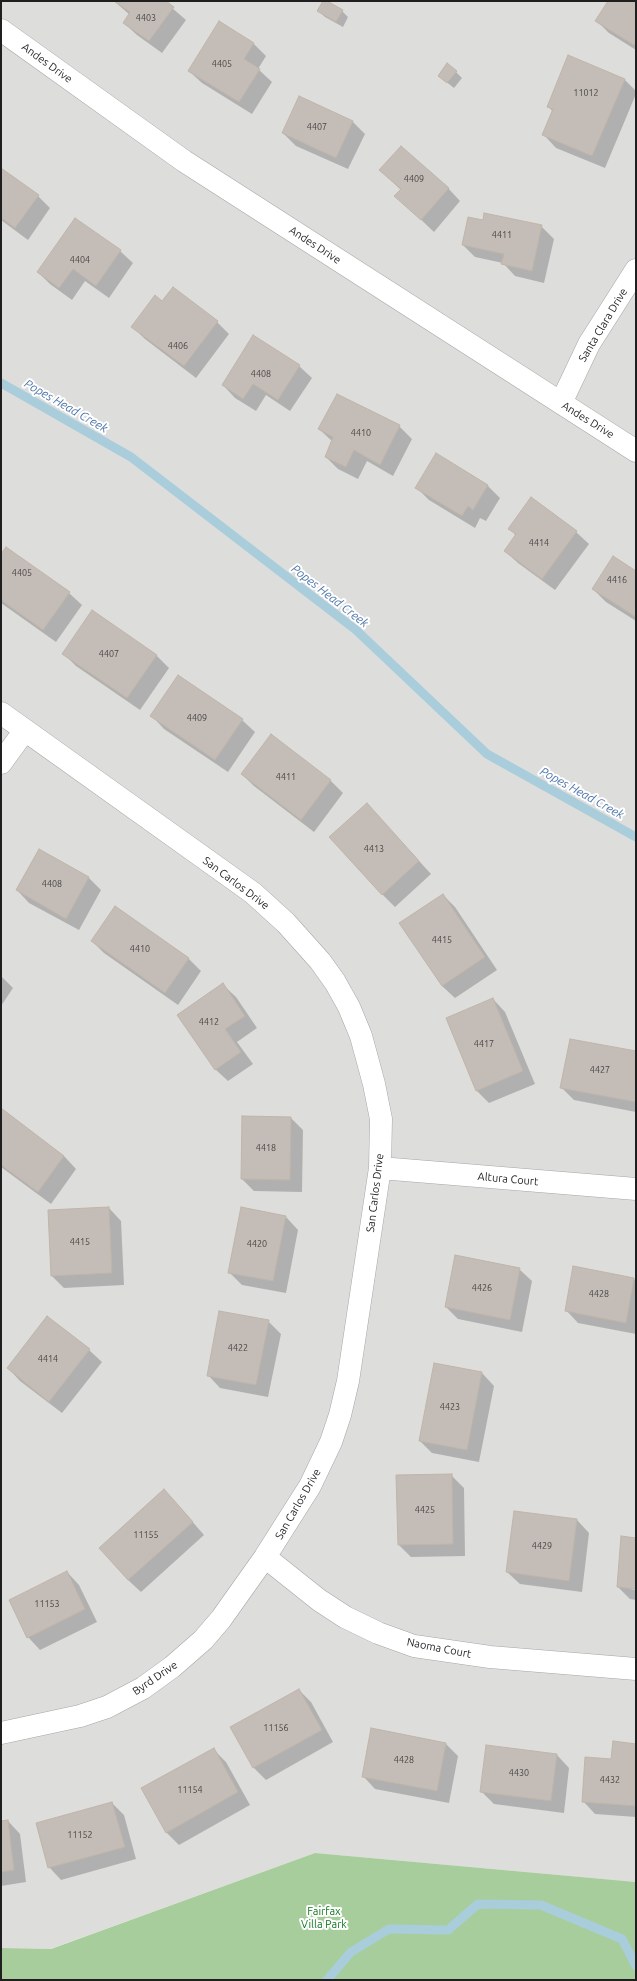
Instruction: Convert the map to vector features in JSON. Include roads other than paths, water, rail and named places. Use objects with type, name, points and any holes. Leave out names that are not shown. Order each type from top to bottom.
[{"type":"street","name":"Andes Drive","points":[[1,30],[184,161],[636,450]]},
{"type":"street","name":"Santa Clara Drive","points":[[561,403],[589,344],[636,270]]},
{"type":"street","name":"San Carlos Drive","points":[[1,713],[253,893],[286,923],[320,961],[335,982],[361,1036],[374,1084],[380,1119],[380,1168],[348,1381],[340,1415],[331,1442],[310,1486],[266,1557]]},
{"type":"street","points":[[1,763],[25,730]]},
{"type":"street","name":"Altura Court","points":[[380,1168],[636,1189]]},
{"type":"street","name":"Naoma Court","points":[[266,1557],[319,1600],[346,1617],[378,1633],[414,1646],[490,1657],[636,1669]]},
{"type":"street","name":"Byrd Drive","points":[[1,1733],[80,1716],[107,1707],[143,1688],[172,1667],[203,1640],[221,1619],[266,1557]]},
{"type":"waterway","name":"Popes Head Creek","points":[[1,383],[131,457],[356,630],[487,754],[636,837]]},
{"type":"waterway","name":"Popes Head Creek","points":[[327,1980],[351,1952],[389,1929],[448,1930],[478,1904],[541,1905],[622,1939],[636,1966]]},
{"type":"park label","name":"Fairfax Villa Park","points":[[324,1917]]}]
